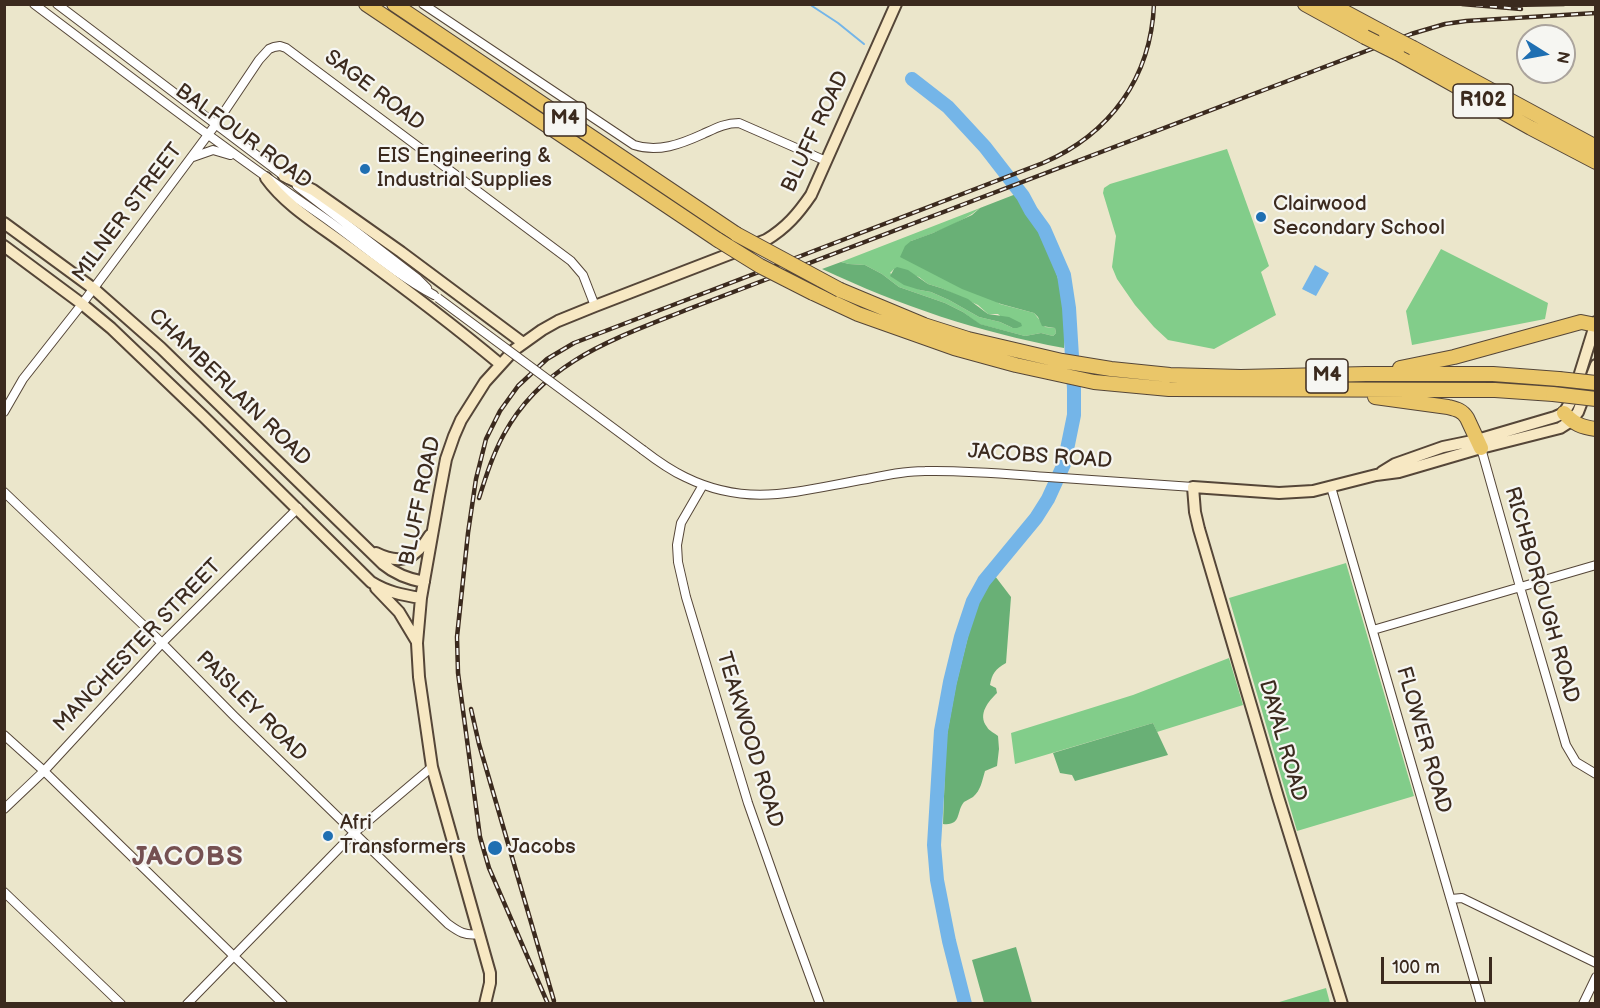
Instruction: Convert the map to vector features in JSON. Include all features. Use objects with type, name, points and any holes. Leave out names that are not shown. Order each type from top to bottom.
[{"type":"highway","name":"M4","points":[[366,4],[760,266],[858,314],[954,348],[1061,376],[1094,382],[1169,389],[1495,390],[1596,399]]},
{"type":"highway","name":"M4","points":[[394,4],[736,234],[840,290],[914,321],[969,339],[1062,361],[1170,375],[1241,377],[1493,374],[1596,383]]},
{"type":"highway","name":"R102","points":[[1305,4],[1596,162]]},
{"type":"highway","name":"R102","points":[[1330,4],[1596,147]]},
{"type":"highway","points":[[1366,374],[1454,357],[1581,322],[1595,324]]},
{"type":"highway","points":[[1312,390],[1448,407],[1464,413],[1479,444]]},
{"type":"highway","points":[[1568,417],[1579,426],[1596,429]]},
{"type":"street","name":"BALFOUR ROAD","points":[[33,4],[266,178],[321,215],[415,285],[436,296]]},
{"type":"street","name":"BALFOUR ROAD","points":[[57,4],[418,279],[436,296],[643,450],[682,476],[703,485]]},
{"type":"street","points":[[423,4],[634,145],[656,149],[668,147],[725,124],[739,123],[826,161]]},
{"type":"street","name":"BLUFF ROAD","points":[[485,1004],[490,973],[432,767],[419,677],[417,643],[421,598],[432,532],[446,459],[457,428],[485,382],[500,364],[523,343],[558,321],[766,240],[792,221],[810,195],[896,4]]},
{"type":"street","points":[[83,42],[91,30]]},
{"type":"street","name":"MILNER STREET","points":[[4,412],[23,379],[94,289],[216,124],[259,60],[269,49],[280,46],[286,48]]},
{"type":"street","name":"SAGE ROAD","points":[[286,48],[571,261],[583,274],[595,306]]},
{"type":"street","points":[[191,157],[213,150],[243,160]]},
{"type":"street","points":[[284,176],[322,196],[523,343]]},
{"type":"street","points":[[266,178],[274,189],[305,215],[474,341],[500,364]]},
{"type":"street","name":"CHAMBERLAIN ROAD","points":[[4,223],[94,289],[161,348],[393,572],[408,579],[424,582]]},
{"type":"street","name":"CHAMBERLAIN ROAD","points":[[4,246],[82,304],[134,350],[298,508],[371,582],[399,594],[421,598]]},
{"type":"street","points":[[1568,417],[1595,324]]},
{"type":"street","points":[[1568,417],[1578,412],[1596,365]]},
{"type":"street","name":"JACOBS ROAD","points":[[703,485],[725,492],[767,496],[893,474],[922,471],[967,471],[1192,488],[1279,493],[1313,491],[1376,475],[1399,472],[1479,444],[1560,428],[1568,417]]},
{"type":"street","name":"RICHBOROUGH ROAD","points":[[1479,444],[1566,745],[1576,762],[1596,774]]},
{"type":"street","name":"TEAKWOOD ROAD","points":[[703,485],[681,523],[677,545],[678,562],[686,597],[748,803],[820,1004]]},
{"type":"street","name":"FLOWER ROAD","points":[[1331,487],[1481,1004]]},
{"type":"street","name":"DAYAL ROAD","points":[[1192,488],[1199,529],[1342,1004]]},
{"type":"street","name":"PAISLEY ROAD","points":[[4,492],[457,931],[470,935],[479,934]]},
{"type":"street","name":"MANCHESTER STREET","points":[[4,809],[44,771],[162,643],[298,508]]},
{"type":"street","points":[[368,549],[391,559],[402,559],[414,555],[421,549],[432,532]]},
{"type":"street","points":[[1373,630],[1596,565]]},
{"type":"street","points":[[371,582],[399,612],[417,643]]},
{"type":"street","points":[[4,735],[44,771],[283,1004]]},
{"type":"street","points":[[187,1004],[354,833],[432,767]]},
{"type":"street","points":[[4,892],[121,1004]]},
{"type":"street","points":[[1450,899],[1462,898],[1596,963]]},
{"type":"street","points":[[1583,1004],[1596,976]]},
{"type":"green space","points":[[1227,149],[1269,266],[1261,272],[1276,315],[1214,349],[1168,340],[1135,305],[1117,279],[1112,267],[1116,236],[1103,193],[1104,188],[1110,184]]},
{"type":"green space","points":[[1016,194],[1039,233],[1057,276],[1065,311],[1064,348],[970,326],[881,295],[822,269],[841,262],[865,265],[899,287],[945,303],[980,324],[1025,336],[1041,333],[1053,336],[1056,333],[1055,328],[1042,326],[1034,313],[1001,304],[962,289],[900,257],[905,246],[911,241],[972,215],[980,208]]},
{"type":"green space","points":[[980,208],[955,223],[911,241],[1000,304],[1034,313],[1045,327],[1055,328],[1056,333],[1053,336],[1041,333],[1025,336],[979,324],[963,312],[945,303],[899,287],[865,265],[841,262]],"holes":[[[894,269],[919,277],[928,284],[978,305],[988,314],[998,314],[1013,328],[979,317],[949,300],[920,290],[890,273]]]},
{"type":"green space","points":[[1441,249],[1548,303],[1545,319],[1412,345],[1406,311]]},
{"type":"green space","points":[[897,267],[908,270],[928,284],[968,299],[988,314],[1009,317],[1021,323],[1022,326],[1013,328],[979,317],[931,292],[904,285],[890,276]]},
{"type":"green space","points":[[1346,563],[1414,796],[1297,831],[1229,598]]},
{"type":"green space","points":[[995,576],[1011,597],[1006,663],[993,675],[990,685],[996,688],[997,693],[985,708],[983,717],[988,728],[998,736],[997,766],[985,771],[978,791],[964,802],[956,820],[953,823],[943,824],[946,740],[956,685],[974,612]]},
{"type":"green space","points":[[1229,658],[1243,705],[1157,732],[1153,723],[1015,764],[1011,733],[1133,695]]},
{"type":"green space","points":[[1153,723],[1168,755],[1075,781],[1072,775],[1060,773],[1053,753]]},
{"type":"green space","points":[[1016,947],[1032,1003],[984,1003],[972,960]]},
{"type":"green space","points":[[1326,988],[1330,1003],[1276,1003]]},
{"type":"water","points":[[1315,265],[1329,273],[1316,296],[1302,289]]},
{"type":"waterway","points":[[809,4],[864,44]]},
{"type":"waterway","points":[[912,79],[948,107],[985,147],[1023,196],[1044,229],[1064,275],[1069,308],[1074,389],[1074,415],[1064,464],[1048,499],[1036,518],[984,581],[973,601],[961,637],[941,731],[934,845],[937,880],[965,1004]]},
{"type":"railway","points":[[548,1004],[489,868],[480,837],[458,673],[457,637],[476,479],[486,439],[500,411],[518,386],[547,359],[574,343],[1043,163],[1067,151],[1107,119],[1135,79],[1145,56],[1154,4]]},
{"type":"railway","points":[[1462,4],[1521,9]]},
{"type":"railway","points":[[1512,5],[1564,4]]},
{"type":"railway","points":[[479,498],[493,457],[504,434],[520,409],[539,388],[560,370],[583,356],[633,331],[1411,34],[1445,24],[1466,21],[1596,13]]},
{"type":"railway","points":[[471,709],[479,744],[554,1001]]},
{"type":"place","name":"EIS Engineering & Industrial Supplies","points":[[365,169]]},
{"type":"place","name":"Clairwood Secondary School","points":[[1261,217]]},
{"type":"place","name":"Afri Transformers","points":[[328,836]]},
{"type":"place","name":"Jacobs","points":[[495,848]]},
{"type":"district","name":"JACOBS","points":[[188,858]]}]
